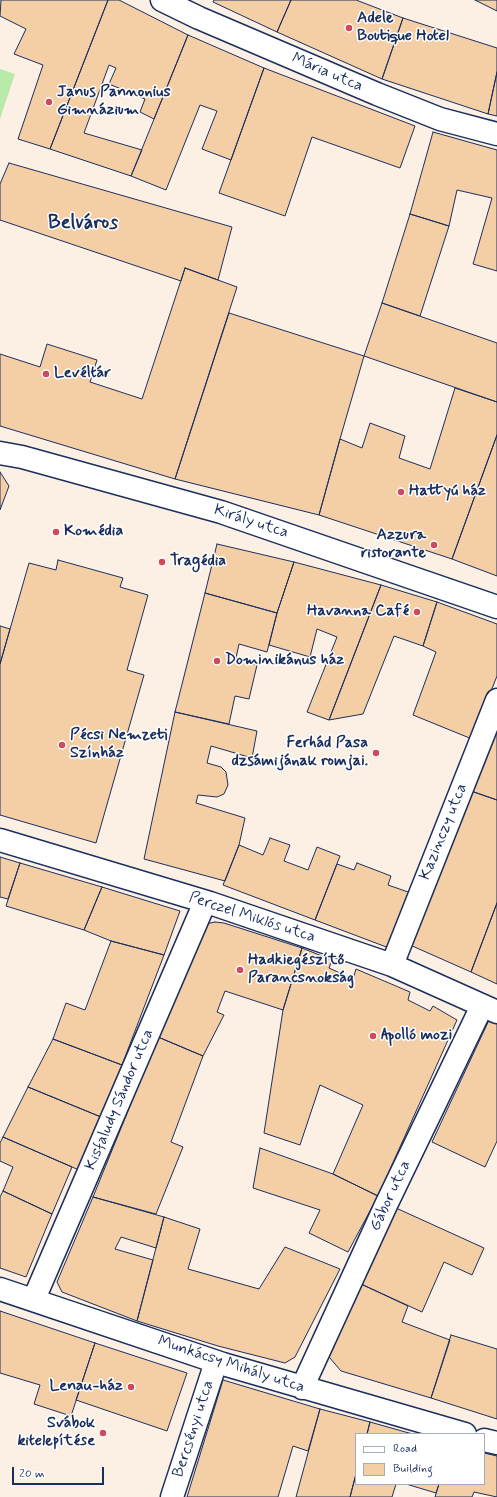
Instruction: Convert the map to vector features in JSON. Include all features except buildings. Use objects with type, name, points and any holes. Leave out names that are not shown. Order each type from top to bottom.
[{"type":"street","name":"Mária utca","points":[[162,0],[199,18],[384,97],[440,119],[497,134]]},
{"type":"street","name":"Király utca","points":[[0,453],[22,457],[222,512],[497,607]]},
{"type":"street","name":"Kazinczy utca","points":[[392,965],[497,700]]},
{"type":"street","name":"Perczel Miklós utca","points":[[0,840],[205,902],[392,965],[490,1009]]},
{"type":"street","name":"Kisfaludy Sándor utca","points":[[34,1299],[205,902]]},
{"type":"street","name":"Gábor utca","points":[[302,1388],[386,1205],[490,1009]]},
{"type":"street","name":"Munkácsy Mihály utca","points":[[0,1289],[34,1299],[216,1362],[461,1433]]},
{"type":"street","name":"Bercsényi utca","points":[[172,1497],[216,1362]]},
{"type":"street","points":[[485,1440],[497,1443]]},
{"type":"green space","points":[[0,69],[15,74],[0,119]]},
{"type":"place","name":"Adele Boutique Hotel","points":[[349,28]]},
{"type":"place","name":"Janus Pannonius Gimnázium","points":[[49,102]]},
{"type":"place","name":"Levéltár","points":[[46,374]]},
{"type":"place","name":"Hattyú ház","points":[[401,492]]},
{"type":"place","name":"Komédia","points":[[56,532]]},
{"type":"place","name":"Azzura ristorante","points":[[434,545]]},
{"type":"place","name":"Tragédia","points":[[162,562]]},
{"type":"place","name":"Havanna Café","points":[[417,612]]},
{"type":"place","name":"Dominikánus ház","points":[[217,661]]},
{"type":"place","name":"Pécsi Nemzeti Színház","points":[[62,745]]},
{"type":"place","name":"Ferhád Pasa dzsámijának romjai.","points":[[376,753]]},
{"type":"place","name":"Hadkiegészítő Parancsnokság","points":[[240,970]]},
{"type":"place","name":"Apolló mozi","points":[[373,1036]]},
{"type":"place","name":"Lenau-ház","points":[[131,1387]]},
{"type":"place","name":"Svábok kitelepítése","points":[[103,1433]]},
{"type":"district","name":"Belváros","points":[[83,224]]}]
